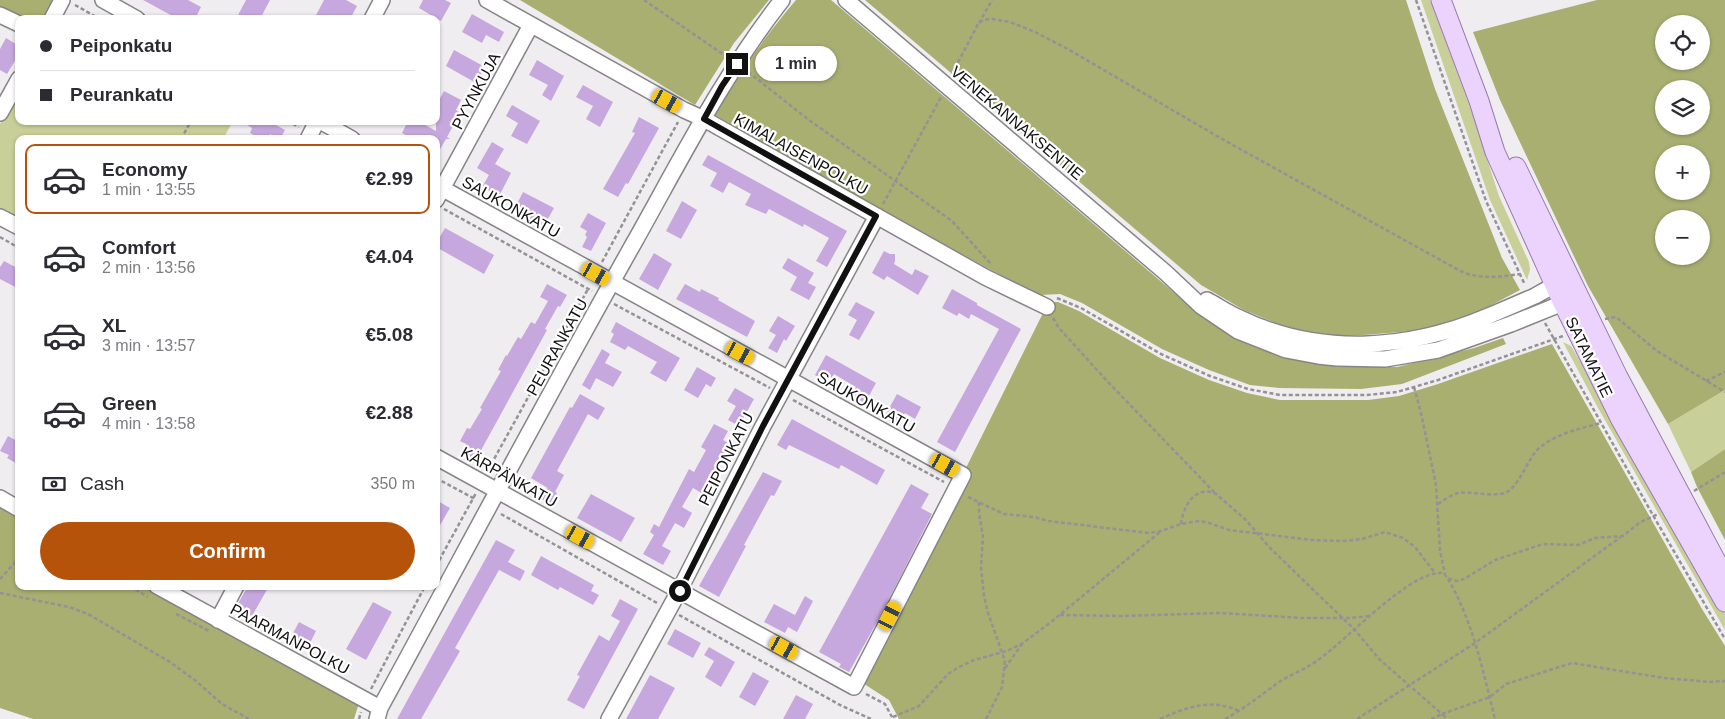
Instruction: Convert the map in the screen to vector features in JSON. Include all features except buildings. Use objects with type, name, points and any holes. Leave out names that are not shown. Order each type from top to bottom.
[{"type":"main road","name":"SATAMATIE","points":[[1441,0],[1479,101],[1495,152],[1555,286],[1568,296],[1622,386],[1725,578]]},
{"type":"main road","name":"SATAMATIE","points":[[1479,101],[1506,149],[1621,420],[1725,602]]},
{"type":"street","points":[[103,0],[130,15]]},
{"type":"street","points":[[374,15],[382,0]]},
{"type":"street","name":"KIMALAISENPOLKU","points":[[487,0],[985,277],[1046,307]]},
{"type":"street","name":"PEURANKATU","points":[[378,713],[611,283],[722,86],[763,24],[782,0]]},
{"type":"street","name":"VENEKANNAKSENTIE","points":[[846,0],[1166,273],[1202,306],[1238,331],[1286,350],[1337,358],[1385,359],[1438,350],[1512,324],[1568,296]]},
{"type":"street","points":[[56,15],[68,2]]},
{"type":"street","points":[[0,15],[15,22]]},
{"type":"street","name":"PYYNKUJA","points":[[440,187],[531,25]]},
{"type":"street","points":[[0,113],[15,86]]},
{"type":"street","points":[[326,125],[345,135]]},
{"type":"street","name":"SAUKONKATU","points":[[440,192],[596,274],[963,475],[854,687]]},
{"type":"street","name":"PEIPONKATU","points":[[609,719],[680,591],[780,393],[876,216]]},
{"type":"street","points":[[0,217],[15,225]]},
{"type":"street","name":"VENEKANNAKSENTIE","points":[[1166,273],[1206,300],[1248,322],[1294,338],[1336,344],[1386,344],[1442,333],[1470,324],[1555,286]]},
{"type":"street","name":"KÄRPÄNKATU","points":[[440,460],[854,687]]},
{"type":"street","points":[[0,498],[15,507]]},
{"type":"street","name":"PAARMANPOLKU","points":[[164,590],[365,700],[378,713]]},
{"type":"street","points":[[218,620],[234,590]]},
{"type":"path","points":[[644,0],[737,64],[809,120],[952,221],[995,270]]},
{"type":"path","points":[[876,216],[992,0]]},
{"type":"path","points":[[1416,0],[1486,202],[1526,287]]},
{"type":"path","points":[[68,2],[92,15]]},
{"type":"path","points":[[978,24],[983,20],[1010,22],[1042,36],[1222,139],[1464,273],[1477,277],[1494,278],[1520,274]]},
{"type":"path","points":[[440,559],[684,110]]},
{"type":"path","points":[[440,206],[603,298],[947,484]]},
{"type":"path","points":[[0,237],[15,246]]},
{"type":"path","points":[[1046,307],[1059,328],[1107,381],[1216,494],[1245,519],[1355,630],[1379,659],[1410,684],[1447,719]]},
{"type":"path","points":[[1616,317],[1657,351],[1725,392]]},
{"type":"path","points":[[1554,340],[1725,639]]},
{"type":"path","points":[[1706,381],[1725,372]]},
{"type":"path","points":[[1414,387],[1436,485],[1438,534],[1444,573],[1456,594],[1475,643],[1495,719]]},
{"type":"path","points":[[1438,504],[1458,493],[1504,493],[1514,484],[1532,457],[1544,445],[1555,438],[1601,423]]},
{"type":"path","points":[[440,480],[840,705],[871,719]]},
{"type":"path","points":[[1181,524],[1189,500],[1203,492],[1211,491],[1216,494]]},
{"type":"path","points":[[963,493],[1004,514],[1131,532],[1161,532],[1181,524],[1199,521],[1209,522],[1229,530],[1312,540],[1342,541],[1362,539],[1385,532],[1403,538],[1415,547],[1434,573]]},
{"type":"path","points":[[979,502],[983,536],[981,580],[988,613],[1006,660],[1002,687],[986,719]]},
{"type":"path","points":[[1357,719],[1475,643],[1639,523],[1654,517]]},
{"type":"path","points":[[854,687],[885,704],[893,718],[919,706],[948,674],[974,660],[1002,653],[1023,642],[1161,532]]},
{"type":"path","points":[[1447,578],[1457,581],[1464,579],[1495,560],[1542,544],[1578,545],[1595,538],[1623,536]]},
{"type":"path","points":[[0,578],[15,562]]},
{"type":"path","points":[[1225,719],[1318,660],[1355,630],[1370,615],[1411,584],[1434,573],[1444,573]]},
{"type":"path","points":[[365,700],[423,590]]},
{"type":"path","points":[[0,593],[60,605],[88,614],[170,662],[196,681],[222,704],[249,719]]},
{"type":"path","points":[[1059,615],[1121,616],[1220,613],[1302,618],[1342,618],[1370,615]]},
{"type":"path","points":[[1006,668],[1023,642]]},
{"type":"path","points":[[1431,719],[1490,697],[1506,684],[1572,663],[1664,678],[1725,682]]},
{"type":"path","points":[[1160,719],[1188,707],[1226,705],[1240,711]]},
{"type":"green space","points":[[0,0],[57,0],[49,15],[15,15],[15,17],[0,10]]},
{"type":"green space","points":[[520,0],[769,0],[734,43],[695,105]]},
{"type":"green space","points":[[796,0],[831,0],[1185,302],[1216,325],[1244,342],[1279,356],[1323,365],[1397,367],[1474,348],[1503,338],[1506,344],[1402,384],[1361,389],[1279,388],[1250,385],[1209,370],[1162,349],[1082,303],[1060,294],[1041,295],[887,213],[715,115],[753,56]]},
{"type":"green space","points":[[865,0],[1406,0],[1435,89],[1502,258],[1520,290],[1467,318],[1413,331],[1364,335],[1324,336],[1278,324],[1244,310],[1201,285]]},
{"type":"green space","points":[[1421,0],[1430,0],[1470,107],[1499,196],[1529,262],[1530,270],[1527,280],[1490,200]]},
{"type":"green space","points":[[1597,0],[1725,0],[1725,390],[1668,424],[1588,286],[1500,100],[1473,32]]},
{"type":"green space","points":[[15,97],[15,125],[231,125],[225,135],[15,135],[15,219],[0,211],[0,124]]},
{"type":"green space","points":[[1052,302],[1058,302],[1079,311],[1160,358],[1209,380],[1247,393],[1280,400],[1368,400],[1399,396],[1552,344],[1702,609],[1725,646],[1725,719],[899,719],[889,700],[858,680],[1043,313]]},
{"type":"green space","points":[[1563,342],[1571,346],[1605,403],[1663,512],[1725,614],[1725,630],[1598,408]]},
{"type":"green space","points":[[1725,390],[1725,449],[1691,472],[1668,424]]},
{"type":"green space","points":[[1725,449],[1725,540],[1691,472]]},
{"type":"green space","points":[[0,506],[15,514],[15,590],[150,590],[359,703],[354,719],[33,719],[0,708]]},
{"type":"route","points":[[680,591],[763,426],[876,216],[704,119],[722,86],[737,64]]}]
